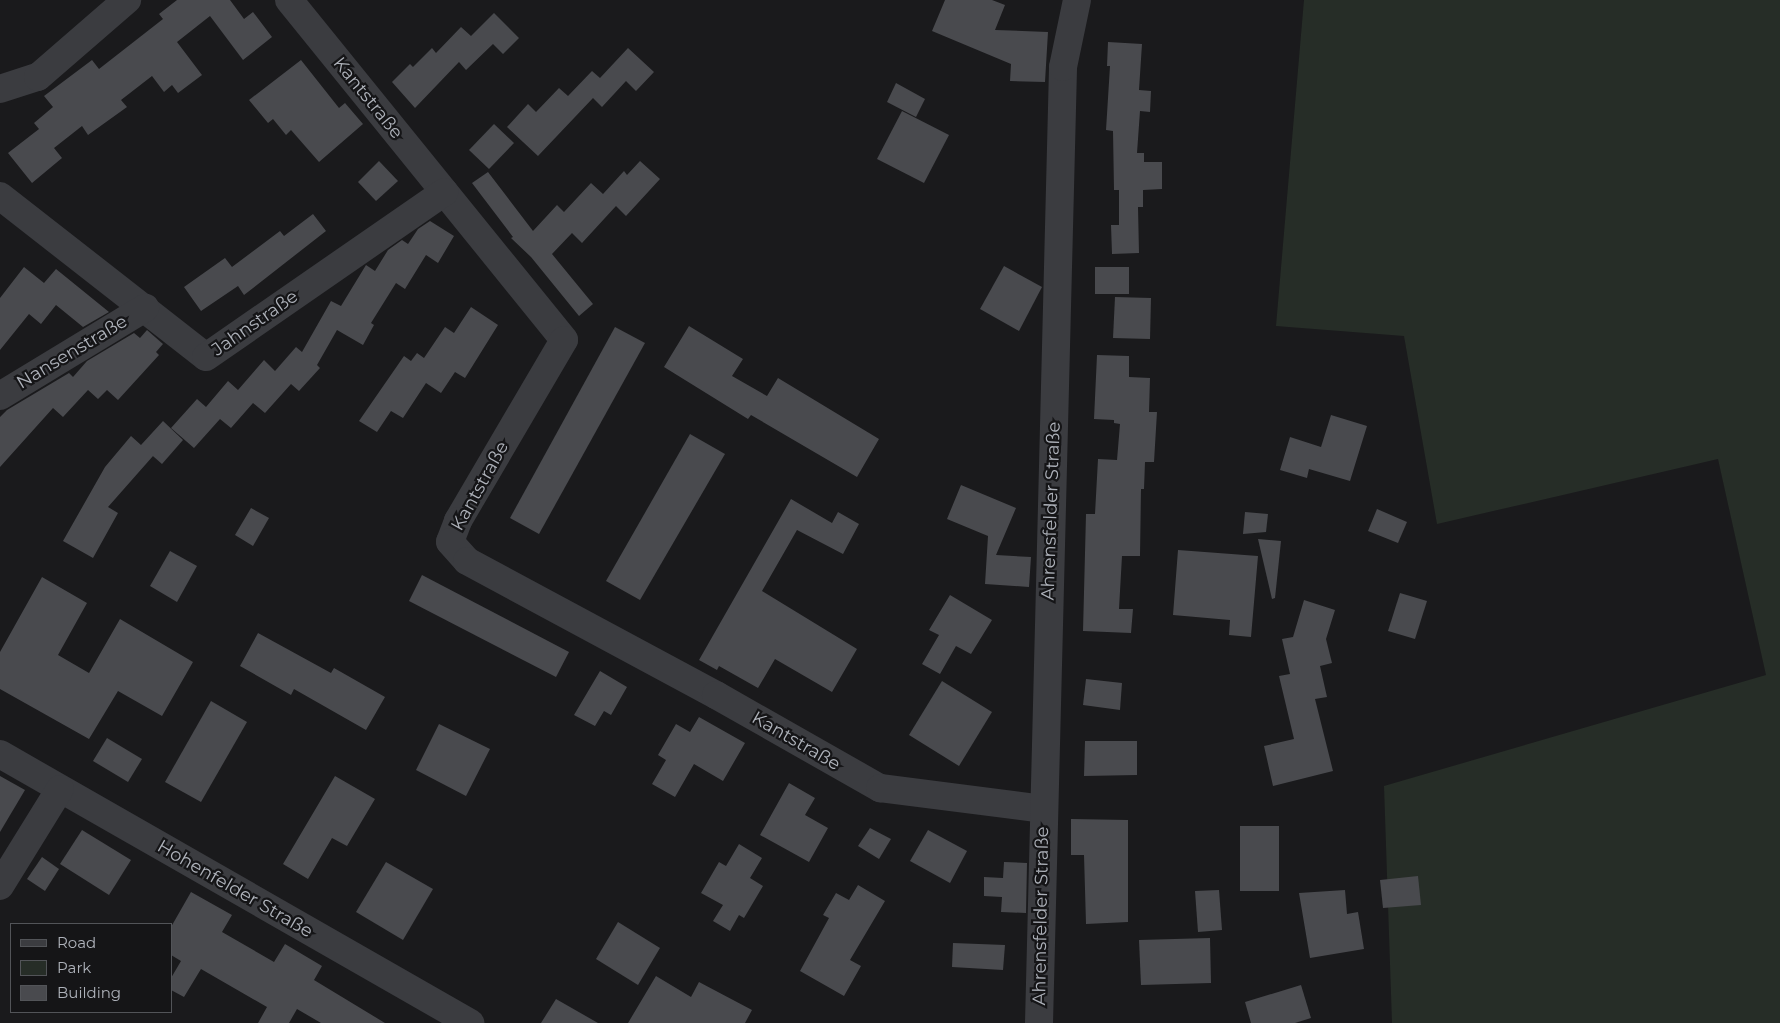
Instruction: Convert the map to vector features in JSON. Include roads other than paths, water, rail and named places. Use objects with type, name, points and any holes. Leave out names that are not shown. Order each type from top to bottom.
[{"type":"street","points":[[0,89],[38,77],[127,0]]},
{"type":"street","name":"Kantstraße","points":[[289,0],[564,340],[458,521],[450,542],[467,561],[716,695],[880,788],[1043,809]]},
{"type":"street","name":"Ahrensfelder Straße","points":[[1039,1023],[1063,67],[1077,0]]},
{"type":"street","name":"Jahnstraße","points":[[0,196],[206,357],[444,192]]},
{"type":"street","name":"Nansenstraße","points":[[0,396],[145,308]]},
{"type":"street","name":"Hohenfelder Straße","points":[[0,754],[470,1023]]},
{"type":"street","points":[[0,886],[60,790]]}]
